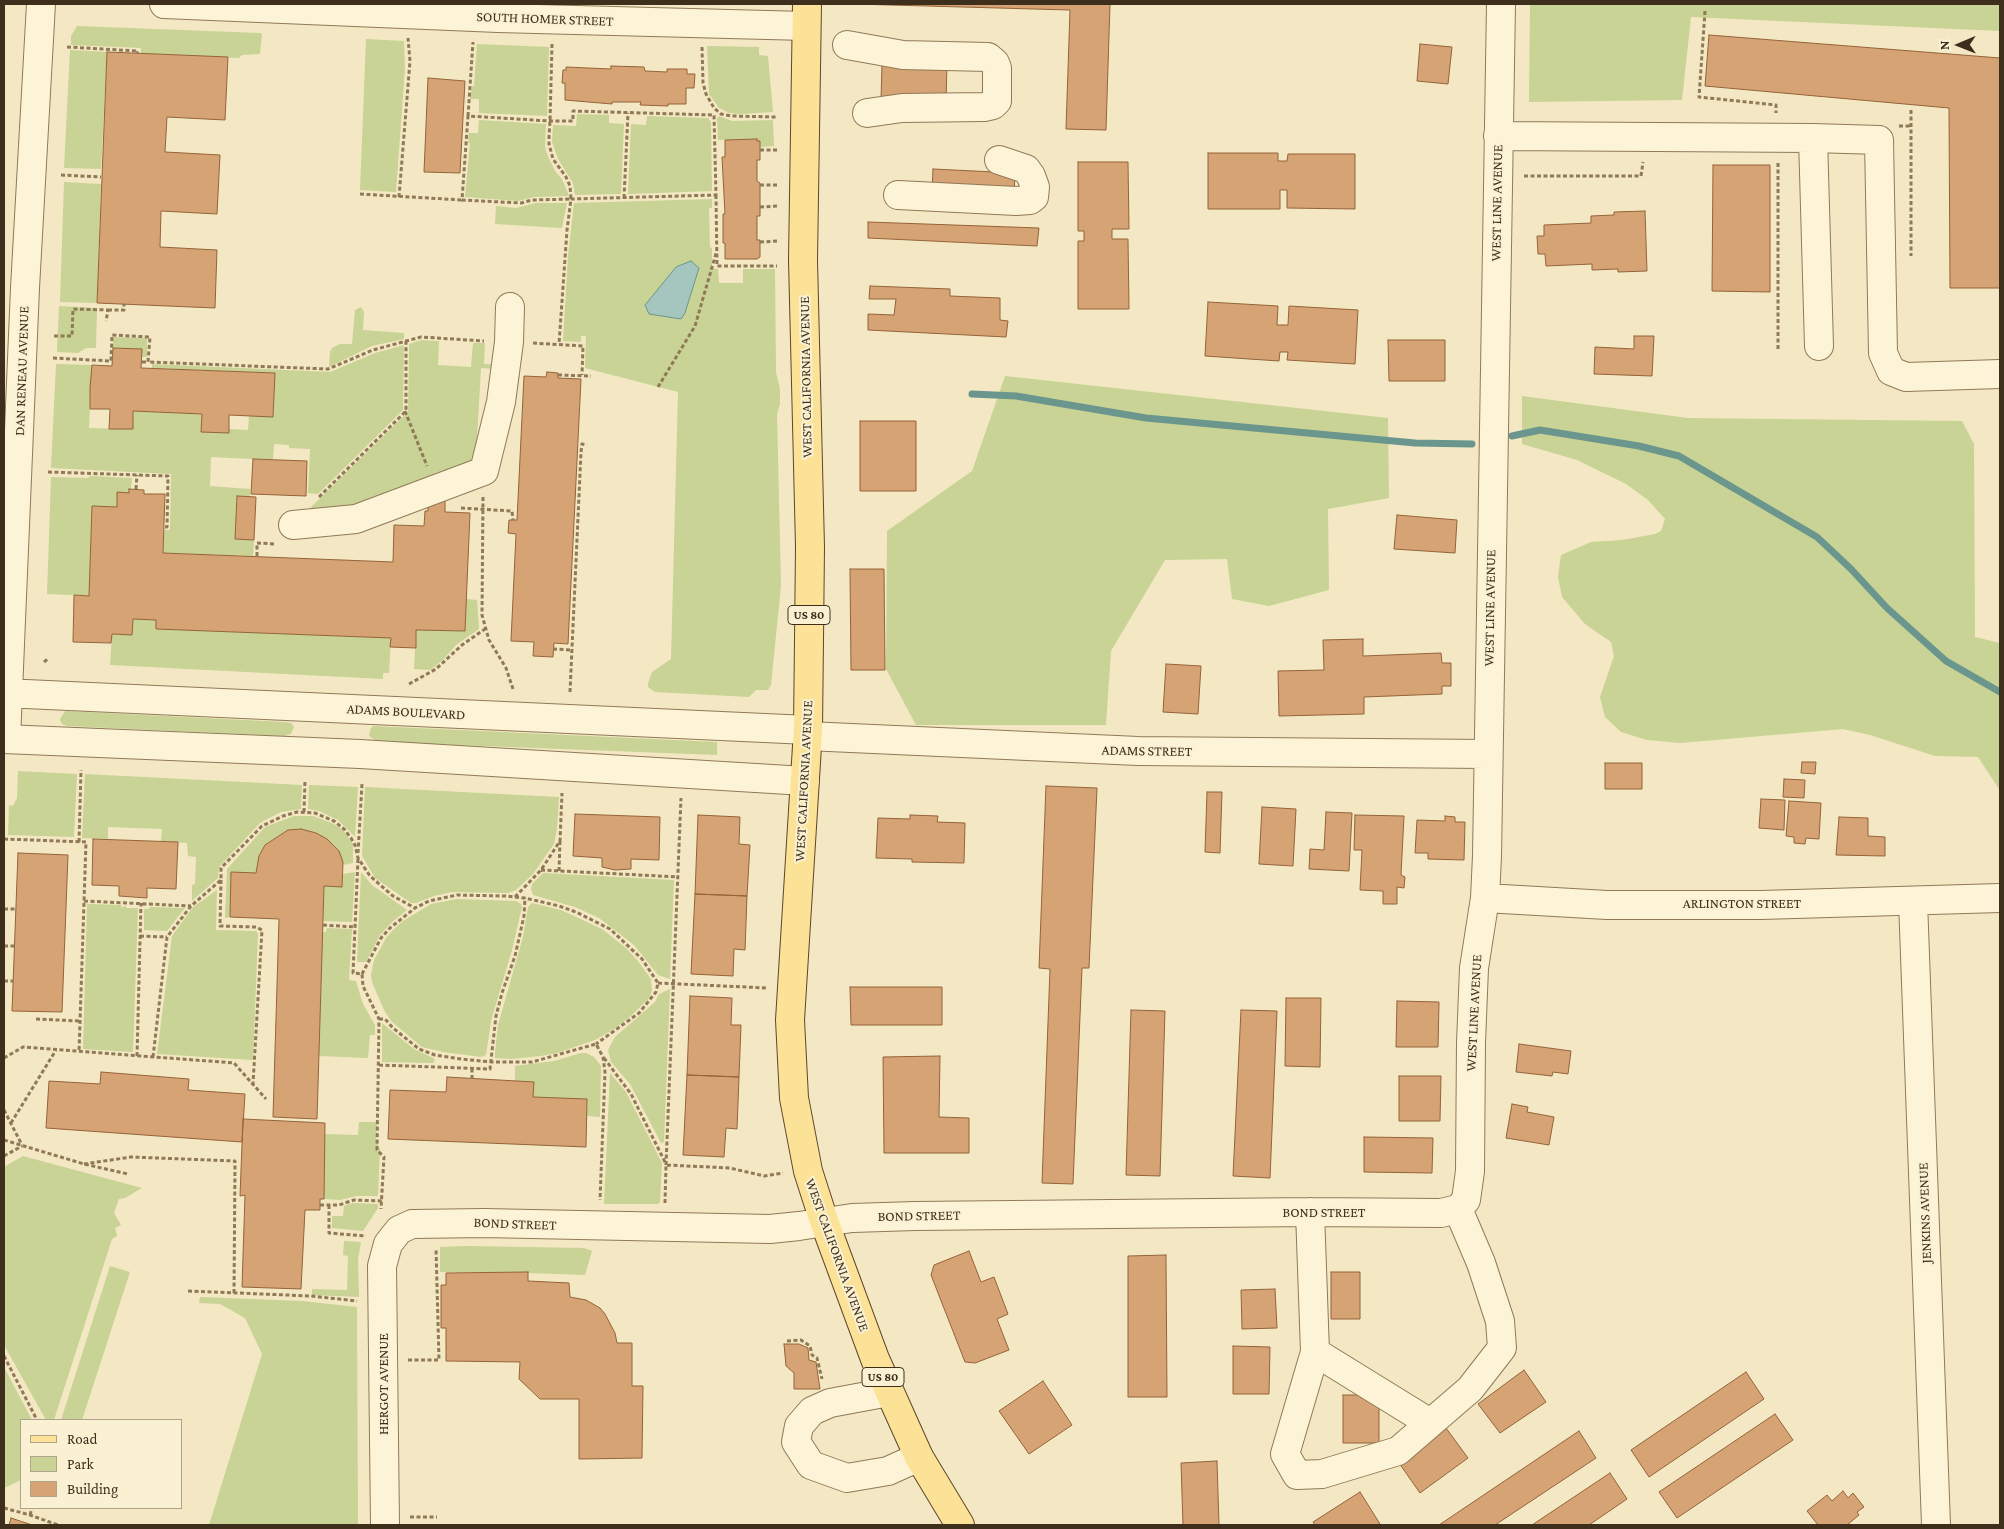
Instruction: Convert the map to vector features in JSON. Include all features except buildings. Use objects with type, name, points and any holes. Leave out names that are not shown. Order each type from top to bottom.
[{"type":"main road","name":"WEST CALIFORNIA AVENUE","points":[[807,15],[803,260],[810,548],[808,733],[790,1020],[794,1098],[808,1171],[824,1221],[889,1392],[919,1457],[960,1525]]},
{"type":"street","name":"DAN RENEAU AVENUE","points":[[5,739],[14,288],[41,4]]},
{"type":"street","name":"SOUTH HOMER STREET","points":[[164,4],[498,18],[807,15]]},
{"type":"street","name":"WEST LINE AVENUE","points":[[1458,1208],[1466,1200],[1470,1172],[1471,1043],[1474,968],[1485,898],[1502,4]]},
{"type":"street","points":[[846,45],[903,55],[988,58],[995,63],[997,68],[997,101],[994,105],[984,108],[902,108],[867,113]]},
{"type":"street","points":[[1498,136],[1879,140],[1883,353],[1891,371],[1906,377],[2000,374]]},
{"type":"street","points":[[1813,138],[1819,346]]},
{"type":"street","points":[[898,195],[1016,201],[1030,200],[1034,197],[1031,176],[1026,169],[999,160]]},
{"type":"street","points":[[293,525],[356,518],[484,471],[501,402],[509,342],[510,307]]},
{"type":"street","name":"ADAMS BOULEVARD","points":[[6,693],[808,733]]},
{"type":"street","name":"ADAMS STREET","points":[[808,733],[1138,751],[1488,754]]},
{"type":"street","points":[[5,739],[360,754],[806,781]]},
{"type":"street","name":"ARLINGTON STREET","points":[[1485,898],[1608,905],[1761,905],[2000,898]]},
{"type":"street","name":"JENKINS AVENUE","points":[[1913,901],[1936,1525]]},
{"type":"street","points":[[1310,1212],[1315,1352],[1285,1454],[1297,1475],[1322,1474],[1398,1451],[1470,1389],[1502,1348],[1500,1321],[1481,1263],[1458,1208]]},
{"type":"street","name":"BOND STREET","points":[[377,1240],[412,1224],[475,1223],[770,1229],[852,1218],[915,1216],[1310,1212],[1441,1213],[1458,1208]]},
{"type":"street","name":"HERGOT AVENUE","points":[[377,1240],[382,1266],[394,1521]]},
{"type":"street","points":[[1315,1352],[1430,1423]]},
{"type":"street","points":[[889,1392],[830,1403],[812,1411],[799,1426],[796,1442],[810,1465],[847,1478],[888,1471],[919,1457]]},
{"type":"path","points":[[1705,11],[1699,97],[1776,105],[1777,122]]},
{"type":"path","points":[[399,197],[410,61],[408,36]]},
{"type":"path","points":[[462,200],[473,39]]},
{"type":"path","points":[[552,42],[549,144],[550,152],[570,186],[571,199],[559,344]]},
{"type":"path","points":[[702,43],[703,83],[710,102],[718,111],[725,115],[738,117],[777,117]]},
{"type":"path","points":[[67,48],[138,51],[137,53]]},
{"type":"path","points":[[1911,110],[1911,256]]},
{"type":"path","points":[[468,116],[573,122],[573,111],[714,115],[718,111]]},
{"type":"path","points":[[624,198],[628,113]]},
{"type":"path","points":[[714,115],[717,266],[778,266]]},
{"type":"path","points":[[760,150],[777,150]]},
{"type":"path","points":[[1778,155],[1778,350]]},
{"type":"path","points":[[1520,176],[1641,176],[1643,157]]},
{"type":"path","points":[[61,175],[101,177]]},
{"type":"path","points":[[760,185],[778,185]]},
{"type":"path","points":[[360,194],[521,203],[532,200],[716,195]]},
{"type":"path","points":[[760,207],[778,206]]},
{"type":"path","points":[[760,242],[778,242]]},
{"type":"path","points":[[658,387],[695,326],[716,250]]},
{"type":"path","points":[[54,336],[72,336],[73,309],[124,310],[124,304]]},
{"type":"path","points":[[106,321],[108,310]]},
{"type":"path","points":[[53,358],[112,361],[112,335],[150,337],[148,362]]},
{"type":"path","points":[[142,362],[328,369],[373,350],[420,337],[583,346],[582,375]]},
{"type":"path","points":[[406,341],[405,411],[434,489]]},
{"type":"path","points":[[558,375],[591,376]]},
{"type":"path","points":[[257,556],[258,543],[289,545],[293,525],[309,500],[319,497],[405,411]]},
{"type":"path","points":[[570,692],[576,528],[581,452],[582,444],[587,445]]},
{"type":"path","points":[[484,471],[481,604],[485,629],[489,640],[506,668],[512,689]]},
{"type":"path","points":[[48,472],[168,476],[167,527],[164,527]]},
{"type":"path","points":[[136,489],[137,475]]},
{"type":"path","points":[[454,508],[512,511],[513,520]]},
{"type":"path","points":[[409,684],[436,669],[485,629]]},
{"type":"path","points":[[553,649],[572,650]]},
{"type":"path","points":[[44,662],[49,658]]},
{"type":"path","points":[[79,842],[81,770]]},
{"type":"path","points":[[304,812],[306,781]]},
{"type":"path","points":[[362,784],[353,973],[362,974]]},
{"type":"path","points":[[559,871],[562,793]]},
{"type":"path","points":[[665,1207],[681,798]]},
{"type":"path","points":[[254,1085],[262,930],[256,927],[220,926],[221,868],[262,826],[283,816],[304,812],[325,817],[344,829],[355,845],[358,858],[364,869],[383,889],[415,908]]},
{"type":"path","points":[[4,839],[86,842],[79,1052]]},
{"type":"path","points":[[515,897],[541,870],[560,841]]},
{"type":"path","points":[[541,870],[679,877]]},
{"type":"path","points":[[153,1057],[167,937],[191,906],[221,880]]},
{"type":"path","points":[[379,1019],[385,1019],[411,1044],[426,1052],[446,1057],[490,1062],[532,1062],[596,1044],[639,1013],[656,992],[658,984],[642,959],[610,929],[576,912],[525,898],[457,895],[441,898],[415,908],[390,928],[381,938],[362,974],[363,986],[379,1019],[377,1150],[384,1157],[381,1209]]},
{"type":"path","points":[[379,1065],[490,1069],[496,1016],[515,956],[524,916],[525,898]]},
{"type":"path","points":[[84,901],[191,906]]},
{"type":"path","points":[[138,1056],[141,904]]},
{"type":"path","points":[[4,909],[16,909]]},
{"type":"path","points":[[323,925],[355,927]]},
{"type":"path","points":[[140,936],[167,937]]},
{"type":"path","points":[[4,946],[15,946]]},
{"type":"path","points":[[4,981],[13,981]]},
{"type":"path","points":[[658,984],[770,988]]},
{"type":"path","points":[[36,1019],[80,1021]]},
{"type":"path","points":[[596,1044],[603,1057],[631,1094],[666,1165]]},
{"type":"path","points":[[4,1058],[23,1047],[234,1063],[266,1099]]},
{"type":"path","points":[[11,1123],[56,1050]]},
{"type":"path","points":[[600,1207],[605,1072],[603,1057]]},
{"type":"path","points":[[472,1068],[472,1079]]},
{"type":"path","points":[[4,1110],[22,1146]]},
{"type":"path","points":[[4,1140],[84,1164],[128,1174]]},
{"type":"path","points":[[4,1156],[22,1146]]},
{"type":"path","points":[[84,1164],[131,1157],[235,1161],[234,1294]]},
{"type":"path","points":[[666,1165],[730,1168],[764,1176],[786,1173]]},
{"type":"path","points":[[320,1205],[339,1205],[354,1200],[382,1201]]},
{"type":"path","points":[[329,1205],[329,1233],[377,1240]]},
{"type":"path","points":[[400,1359],[439,1360],[436,1243]]},
{"type":"path","points":[[188,1291],[311,1296],[362,1301]]},
{"type":"path","points":[[787,1341],[801,1340],[810,1346],[812,1355]]},
{"type":"path","points":[[4,1356],[37,1419]]},
{"type":"path","points":[[4,1508],[58,1525]]},
{"type":"path","points":[[30,1515],[32,1509]]},
{"type":"path","points":[[394,1521],[436,1517]]},
{"type":"green space","points":[[1530,4],[2000,4],[2000,31],[1691,17],[1682,100],[1529,102]]},
{"type":"green space","points":[[77,26],[262,34],[260,54],[242,55],[239,58],[141,54],[141,48],[71,45],[71,36]]},
{"type":"green space","points":[[366,39],[404,41],[405,69],[396,192],[360,190]]},
{"type":"green space","points":[[477,44],[549,47],[547,116],[479,113],[479,99],[470,99],[472,86],[474,86]]},
{"type":"green space","points":[[707,46],[759,47],[759,55],[768,56],[773,112],[740,114],[729,113],[719,108],[709,94]]},
{"type":"green space","points":[[70,50],[107,52],[101,169],[64,168]]},
{"type":"green space","points":[[577,114],[609,115],[609,123],[624,124],[621,194],[575,195],[573,183],[558,159],[552,142],[553,125],[576,126]]},
{"type":"green space","points":[[647,116],[708,118],[711,122],[712,191],[628,194],[631,124],[646,125]]},
{"type":"green space","points":[[719,116],[732,121],[773,120],[774,146],[760,147],[760,142],[756,139],[718,140],[717,118]]},
{"type":"green space","points":[[479,120],[546,124],[545,146],[547,154],[555,171],[562,179],[569,196],[534,197],[518,201],[465,197],[470,143],[468,143],[469,133],[478,133]]},
{"type":"green space","points":[[64,182],[101,184],[97,303],[60,302]]},
{"type":"green space","points":[[712,199],[712,208],[709,208],[710,247],[712,248],[712,268],[718,269],[719,283],[743,283],[743,269],[775,269],[776,372],[780,389],[780,404],[777,414],[781,586],[771,685],[768,690],[756,690],[749,697],[655,692],[648,687],[652,672],[671,659],[678,392],[585,368],[586,336],[581,336],[581,342],[563,341],[568,256],[574,203]]},
{"type":"green space","points":[[536,203],[567,203],[562,228],[495,224],[496,206],[516,208]]},
{"type":"green space","points":[[59,306],[97,308],[96,348],[86,348],[78,353],[57,352]]},
{"type":"green space","points":[[361,307],[364,312],[363,330],[404,333],[404,339],[372,346],[329,367],[332,348],[340,344],[352,344],[355,310]]},
{"type":"green space","points":[[113,337],[147,338],[147,357],[141,357],[141,349],[113,348]]},
{"type":"green space","points":[[421,340],[439,341],[438,365],[471,367],[473,343],[485,343],[484,364],[495,364],[495,369],[481,368],[476,456],[466,466],[427,483],[316,517],[311,507],[408,412],[409,344]]},
{"type":"green space","points":[[404,345],[403,410],[318,494],[308,493],[310,449],[289,448],[289,445],[274,444],[273,460],[211,457],[210,486],[250,489],[250,497],[237,496],[235,539],[254,540],[253,556],[163,553],[164,530],[170,530],[171,474],[51,468],[56,364],[92,365],[89,428],[132,429],[133,411],[202,414],[201,432],[228,433],[229,429],[248,430],[249,416],[273,416],[275,373],[152,368],[152,364],[330,372],[375,353]]},
{"type":"green space","points":[[1005,376],[1388,418],[1389,498],[1328,509],[1329,590],[1269,606],[1232,599],[1227,559],[1165,560],[1111,651],[1106,725],[916,725],[886,669],[887,531],[972,471]]},
{"type":"green space","points":[[1522,396],[1688,418],[1962,421],[1974,444],[1975,637],[2000,643],[2000,803],[1999,789],[1978,757],[1935,756],[1870,735],[1843,729],[1680,743],[1647,740],[1621,732],[1605,717],[1600,697],[1614,656],[1611,642],[1585,624],[1562,597],[1558,577],[1561,555],[1591,542],[1622,540],[1655,534],[1661,531],[1665,519],[1648,500],[1626,484],[1577,460],[1522,444]]},
{"type":"green space","points":[[90,476],[132,478],[131,489],[129,489],[129,493],[117,493],[117,507],[92,506],[89,596],[47,594],[51,477],[88,478]]},
{"type":"green space","points":[[466,599],[477,600],[479,629],[456,645],[443,660],[430,670],[414,669],[416,630],[465,631]]},
{"type":"green space","points":[[133,619],[156,620],[156,629],[391,638],[389,673],[383,673],[383,679],[110,665],[112,634],[132,635]]},
{"type":"green space","points":[[65,711],[285,722],[291,723],[294,727],[291,734],[284,736],[67,726],[62,724],[60,719]]},
{"type":"green space","points":[[373,726],[717,742],[717,755],[378,742],[369,736]]},
{"type":"green space","points":[[18,771],[77,774],[74,837],[8,835],[9,805],[13,806],[17,798]]},
{"type":"green space","points":[[85,774],[302,785],[301,809],[281,812],[260,823],[219,867],[218,878],[192,901],[196,857],[188,856],[187,843],[161,841],[162,829],[108,827],[108,839],[82,838]]},
{"type":"green space","points":[[309,785],[358,787],[355,837],[338,820],[319,811],[308,809]]},
{"type":"green space","points":[[365,787],[559,797],[554,844],[533,874],[516,890],[508,893],[452,892],[411,903],[375,878],[362,856]]},
{"type":"green space","points":[[294,816],[313,816],[334,824],[343,830],[353,844],[353,863],[343,865],[339,851],[334,845],[316,833],[301,829],[288,830],[265,845],[259,856],[256,873],[231,872],[230,917],[225,918],[227,869],[265,827]]},
{"type":"green space","points":[[355,872],[352,922],[323,921],[324,886],[342,887],[343,874]]},
{"type":"green space","points":[[361,872],[372,885],[407,910],[380,935],[366,962],[357,962]]},
{"type":"green space","points":[[543,873],[674,880],[670,979],[658,975],[634,945],[599,918],[575,907],[533,895],[532,884]]},
{"type":"green space","points":[[217,890],[216,930],[256,931],[258,934],[253,1060],[157,1054],[172,936],[193,907]]},
{"type":"green space","points":[[457,899],[516,901],[522,907],[512,950],[491,1021],[486,1055],[481,1057],[422,1047],[391,1021],[372,982],[371,975],[374,960],[386,938],[393,930],[403,921],[431,904]]},
{"type":"green space","points":[[532,903],[561,910],[602,929],[626,948],[637,960],[651,979],[652,991],[649,998],[632,1015],[614,1029],[595,1040],[557,1053],[541,1056],[511,1059],[495,1058],[498,1025],[523,937],[528,907]]},
{"type":"green space","points":[[87,904],[121,905],[122,908],[126,905],[126,908],[138,908],[133,1052],[83,1049]]},
{"type":"green space","points":[[150,907],[185,908],[167,931],[144,930],[144,909],[149,909]]},
{"type":"green space","points":[[327,928],[352,929],[349,980],[356,981],[363,1004],[375,1025],[375,1035],[370,1035],[368,1058],[319,1056],[322,932],[326,932]]},
{"type":"green space","points":[[670,989],[664,1142],[661,1143],[630,1084],[611,1062],[608,1050],[615,1037],[655,1002],[659,994]]},
{"type":"green space","points":[[382,1023],[414,1049],[433,1058],[435,1060],[433,1063],[382,1062]]},
{"type":"green space","points":[[581,1053],[594,1057],[601,1066],[600,1117],[587,1116],[587,1099],[533,1097],[534,1082],[515,1081],[515,1066],[554,1061]]},
{"type":"green space","points":[[610,1073],[626,1092],[662,1163],[660,1202],[658,1204],[604,1204]]},
{"type":"green space","points":[[359,1122],[377,1122],[376,1141],[380,1149],[378,1196],[357,1196],[340,1200],[324,1199],[324,1134],[358,1135]]},
{"type":"green space","points":[[23,1156],[142,1188],[125,1198],[119,1199],[114,1213],[121,1225],[115,1228],[117,1236],[112,1239],[54,1419],[45,1419],[4,1345],[4,1167]]},
{"type":"green space","points":[[353,1203],[378,1204],[378,1208],[363,1231],[332,1228],[332,1216],[343,1216],[344,1206]]},
{"type":"green space","points":[[344,1241],[361,1242],[358,1259],[359,1297],[312,1295],[312,1289],[347,1290],[348,1256],[343,1255]]},
{"type":"green space","points":[[440,1247],[584,1248],[592,1251],[585,1275],[528,1272],[440,1272]]},
{"type":"green space","points":[[110,1266],[130,1272],[82,1419],[61,1419]]},
{"type":"green space","points":[[200,1297],[302,1301],[357,1307],[358,1525],[209,1525],[262,1354],[245,1318],[220,1304],[199,1303]]},
{"type":"green space","points":[[4,1367],[31,1419],[20,1419],[20,1480],[4,1488]]},
{"type":"water","points":[[691,261],[699,268],[685,313],[681,319],[649,314],[645,305],[676,267]]},
{"type":"waterway","points":[[972,394],[1016,396],[1146,418],[1415,443],[1472,444]]},
{"type":"waterway","points":[[1512,436],[1540,430],[1639,446],[1679,456],[1817,537],[1851,569],[1887,608],[1946,661],[2000,692]]}]
